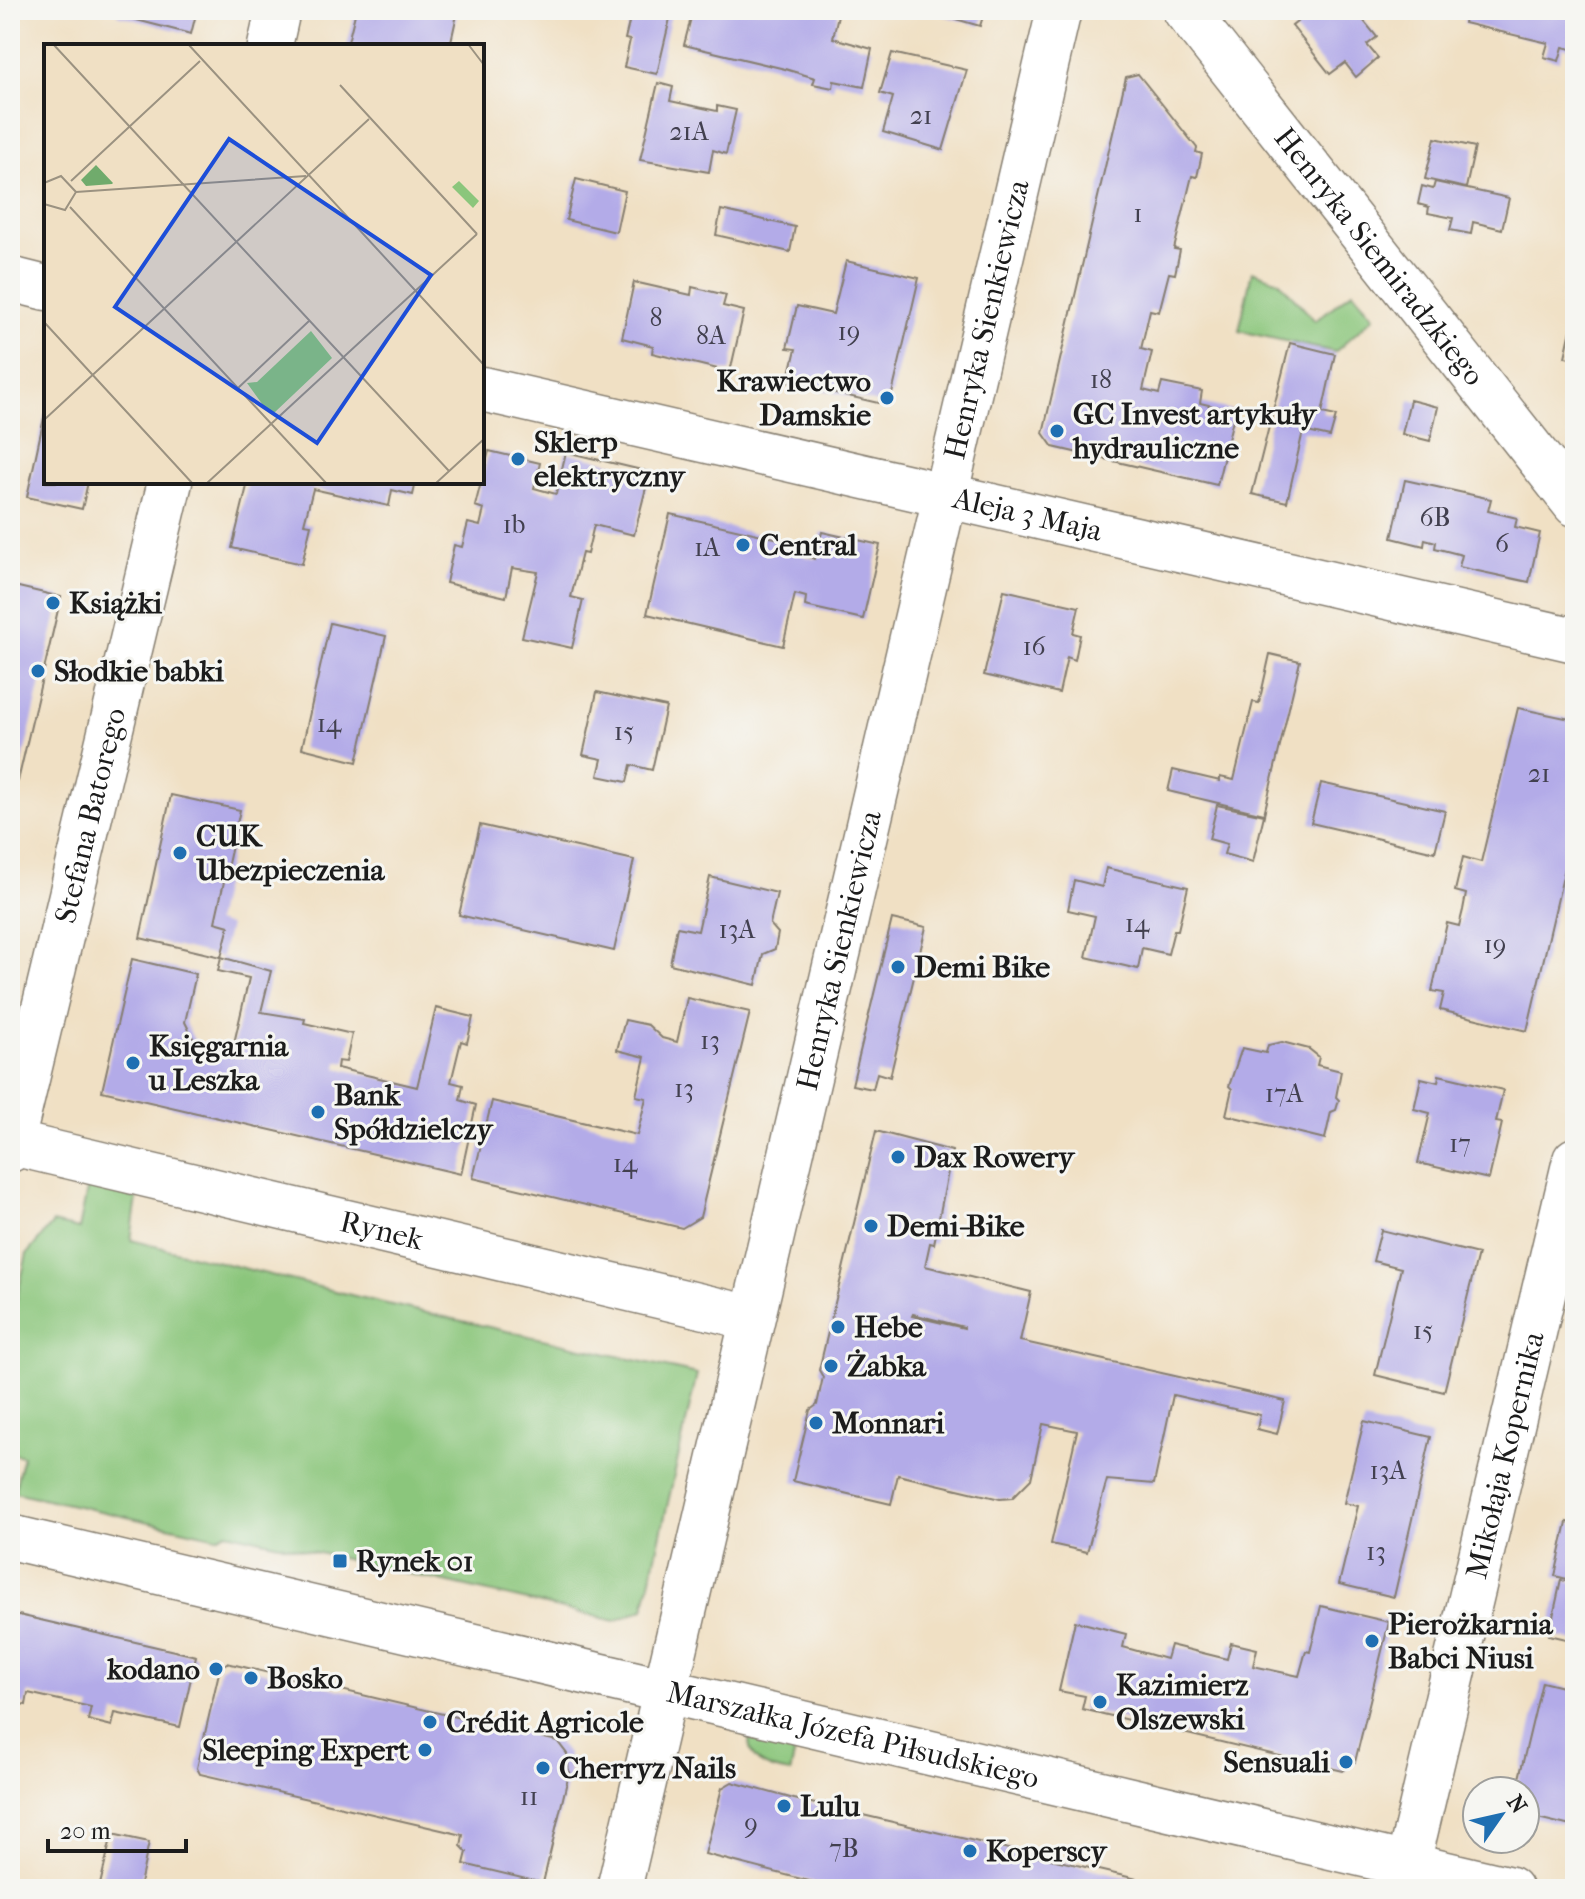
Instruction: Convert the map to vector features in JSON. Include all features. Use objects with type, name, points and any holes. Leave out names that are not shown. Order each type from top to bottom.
[{"type":"street","points":[[270,44],[278,10]]},
{"type":"street","name":"Henryka Sienkiewicza","points":[[619,1889],[1059,10]]},
{"type":"street","name":"Henryka Siemiradzkiego","points":[[1185,10],[1575,504]]},
{"type":"street","points":[[10,279],[44,288]]},
{"type":"street","name":"Aleja 3 Maja","points":[[484,389],[1557,635]]},
{"type":"street","name":"Stefana Batorego","points":[[11,1147],[170,484]]},
{"type":"street","name":"Rynek","points":[[11,1147],[752,1318]]},
{"type":"street","name":"Mikołaja Kopernika","points":[[1405,1876],[1575,1160]]},
{"type":"street","name":"Marszałka Józefa Piłsudskiego","points":[[10,1537],[665,1690],[1405,1876],[1510,1889]]},
{"type":"green space","points":[[1252,271],[1279,281],[1315,321],[1353,291],[1374,317],[1335,352],[1239,331]]},
{"type":"green space","points":[[88,1185],[137,1198],[131,1240],[383,1303],[697,1374],[644,1609],[615,1621],[227,1532],[217,1537],[14,1492],[23,1456],[10,1453],[10,1327],[27,1254],[53,1223],[79,1229]]},
{"type":"green space","points":[[750,1732],[797,1743],[790,1773],[765,1766],[754,1757],[749,1742]]},
{"type":"building","points":[[118,10],[197,10],[191,34],[117,15]]},
{"type":"building","points":[[356,10],[458,10],[450,44],[348,44]]},
{"type":"building","points":[[632,10],[672,10],[657,74],[624,67],[630,40],[625,39]]},
{"type":"building","points":[[693,10],[839,10],[833,38],[872,49],[864,87],[834,81],[833,88],[813,84],[815,78],[684,45]]},
{"type":"building","points":[[924,10],[985,10],[980,26]]},
{"type":"building","points":[[1312,10],[1355,10],[1377,37],[1367,45],[1378,58],[1356,77],[1345,63],[1330,74],[1292,26]]},
{"type":"building","points":[[1466,10],[1546,10],[1575,17],[1575,50],[1563,47],[1559,61],[1544,57],[1548,43],[1464,23]]},
{"type":"building","points":[[892,53],[967,70],[943,150],[883,132],[893,97],[880,93]]},
{"type":"building","points":[[1138,74],[1197,148],[1196,152],[1202,154],[1197,177],[1192,176],[1174,249],[1180,250],[1175,274],[1169,273],[1159,312],[1150,310],[1141,349],[1152,352],[1143,390],[1159,394],[1162,383],[1202,391],[1200,403],[1235,411],[1217,485],[1053,447],[1043,433],[1126,77]]},
{"type":"building","points":[[658,83],[673,87],[670,101],[717,111],[717,106],[736,110],[726,154],[713,150],[709,172],[640,160]]},
{"type":"building","points":[[1435,138],[1475,147],[1466,188],[1425,179]]},
{"type":"building","points":[[576,179],[625,191],[616,232],[566,220]]},
{"type":"building","points":[[1435,182],[1509,198],[1502,229],[1473,222],[1471,234],[1450,230],[1453,218],[1428,213],[1429,207],[1418,204],[1422,186],[1433,189]]},
{"type":"building","points":[[721,210],[795,227],[790,252],[716,235]]},
{"type":"building","points":[[846,261],[919,278],[892,394],[878,403],[788,382],[796,349],[787,348],[797,306],[833,314]]},
{"type":"building","points":[[634,282],[691,295],[692,287],[726,295],[723,306],[744,311],[730,372],[652,353],[653,346],[622,338]]},
{"type":"building","points":[[1575,312],[1575,359],[1565,357]]},
{"type":"building","points":[[1290,343],[1335,354],[1322,413],[1336,416],[1330,437],[1303,431],[1287,502],[1252,494]]},
{"type":"building","points":[[1410,400],[1438,407],[1430,441],[1402,434]]},
{"type":"building","points":[[44,418],[44,484],[88,484],[82,509],[27,497]]},
{"type":"building","points":[[489,451],[540,463],[534,488],[556,494],[566,452],[650,472],[634,535],[594,525],[587,554],[582,553],[571,597],[583,600],[572,648],[522,637],[538,572],[512,568],[506,597],[446,583],[454,545],[462,547],[468,523],[480,526],[484,509],[475,506],[481,484],[484,484]]},
{"type":"building","points":[[1405,480],[1491,499],[1488,511],[1517,518],[1515,527],[1540,533],[1529,582],[1459,567],[1462,555],[1435,548],[1436,542],[1425,539],[1424,546],[1392,538]]},
{"type":"building","points":[[248,484],[416,484],[413,495],[392,490],[389,506],[313,489],[304,524],[311,525],[302,564],[232,548]]},
{"type":"building","points":[[670,514],[806,545],[804,556],[815,559],[822,532],[880,545],[863,619],[805,606],[806,597],[795,594],[783,646],[647,614]]},
{"type":"building","points":[[10,585],[61,597],[18,781],[10,779]]},
{"type":"building","points":[[1004,590],[1079,607],[1073,633],[1080,635],[1075,660],[1067,657],[1059,693],[984,675]]},
{"type":"building","points":[[330,623],[386,636],[357,762],[302,748]]},
{"type":"building","points":[[1270,654],[1300,661],[1264,814],[1168,791],[1173,770],[1220,781],[1220,777],[1234,780],[1253,702],[1259,703]]},
{"type":"building","points":[[597,692],[666,707],[652,770],[631,765],[627,782],[598,776],[602,759],[583,755]]},
{"type":"building","points":[[1518,708],[1575,720],[1575,825],[1527,1031],[1440,1010],[1444,993],[1432,991],[1447,923],[1459,926],[1463,910],[1466,894],[1455,891],[1463,857],[1481,862]]},
{"type":"building","points":[[1321,783],[1445,811],[1435,852],[1311,823]]},
{"type":"building","points":[[171,795],[240,810],[215,922],[229,926],[221,957],[140,938]]},
{"type":"building","points":[[1217,805],[1264,815],[1253,862],[1224,854],[1227,844],[1209,839]]},
{"type":"building","points":[[480,825],[634,860],[614,951],[459,915]]},
{"type":"building","points":[[1106,868],[1188,887],[1178,930],[1174,930],[1168,954],[1142,948],[1138,969],[1086,957],[1095,916],[1068,910],[1074,880],[1102,887]]},
{"type":"building","points":[[710,877],[777,893],[770,924],[778,933],[775,949],[763,954],[756,985],[670,964],[677,927],[698,931]]},
{"type":"building","points":[[892,919],[926,927],[890,1077],[877,1073],[873,1089],[852,1085]]},
{"type":"building","points":[[221,957],[271,971],[261,1012],[305,1019],[304,1023],[352,1034],[346,1062],[338,1061],[337,1068],[417,1087],[436,1008],[473,1017],[467,1043],[461,1041],[451,1082],[463,1085],[460,1100],[476,1105],[461,1174],[102,1091],[132,959],[196,974],[185,1022],[196,1044],[232,1052],[249,978],[218,971]]},
{"type":"building","points":[[687,998],[750,1012],[700,1217],[682,1228],[473,1178],[492,1101],[637,1135],[646,1098],[636,1096],[645,1057],[617,1050],[625,1020],[648,1025],[662,1038],[677,1042]]},
{"type":"building","points":[[1282,1042],[1309,1049],[1319,1057],[1317,1065],[1341,1071],[1336,1097],[1339,1100],[1336,1110],[1331,1112],[1325,1139],[1226,1115],[1232,1089],[1229,1086],[1242,1048],[1266,1053],[1268,1045]]},
{"type":"building","points":[[1439,1075],[1503,1090],[1496,1122],[1502,1123],[1489,1179],[1418,1163],[1430,1113],[1414,1109],[1421,1078],[1438,1082]]},
{"type":"building","points":[[876,1131],[952,1151],[934,1244],[930,1243],[925,1266],[1031,1292],[1020,1341],[1285,1401],[1277,1434],[1257,1429],[1260,1415],[1173,1395],[1154,1484],[1107,1480],[1087,1552],[1051,1544],[1077,1431],[1043,1424],[1031,1479],[1012,1498],[1000,1499],[898,1475],[891,1504],[793,1481],[810,1410],[817,1405],[823,1377],[819,1370]],"holes":[[[913,1314],[964,1328],[912,1316]]]},
{"type":"building","points":[[1381,1230],[1478,1254],[1444,1392],[1375,1375],[1401,1268],[1373,1261]]},
{"type":"building","points":[[1364,1421],[1431,1437],[1394,1597],[1339,1584],[1358,1506],[1344,1503]]},
{"type":"building","points":[[1567,1522],[1575,1524],[1575,1581],[1555,1576]]},
{"type":"building","points":[[1561,1580],[1575,1583],[1575,1641],[1549,1635]]},
{"type":"building","points":[[1321,1606],[1389,1622],[1355,1762],[1343,1771],[1082,1709],[1085,1696],[1059,1691],[1075,1621],[1126,1634],[1123,1647],[1166,1659],[1170,1645],[1227,1659],[1231,1643],[1257,1649],[1253,1666],[1299,1676],[1306,1651],[1310,1652]]},
{"type":"building","points":[[10,1613],[196,1656],[180,1727],[115,1713],[112,1726],[88,1720],[91,1707],[28,1693],[26,1705],[10,1702]]},
{"type":"building","points":[[227,1663],[557,1741],[567,1754],[569,1773],[543,1883],[464,1864],[467,1852],[461,1846],[463,1835],[200,1774],[197,1768],[220,1668]]},
{"type":"building","points":[[1542,1682],[1575,1690],[1575,1827],[1541,1819],[1541,1775],[1520,1775]]},
{"type":"building","points":[[732,1782],[1180,1889],[840,1889],[705,1854],[722,1788]]},
{"type":"building","points":[[112,1834],[149,1842],[139,1889],[99,1889]]},
{"type":"place","name":"Krawiectwo Damskie","points":[[887,398]]},
{"type":"place","name":"GC Invest artykuły hydrauliczne","points":[[1057,431]]},
{"type":"place","name":"Sklerp elektryczny","points":[[518,459]]},
{"type":"place","name":"Central","points":[[743,545]]},
{"type":"place","name":"Książki","points":[[53,603]]},
{"type":"place","name":"Słodkie babki","points":[[38,671]]},
{"type":"place","name":"CUK Ubezpieczenia","points":[[180,853]]},
{"type":"place","name":"Demi Bike","points":[[898,967]]},
{"type":"place","name":"Księgarnia u Leszka","points":[[133,1063]]},
{"type":"place","name":"Bank Spółdzielczy","points":[[318,1112]]},
{"type":"place","name":"Dax Rowery","points":[[898,1157]]},
{"type":"place","name":"Demi-Bike","points":[[871,1226]]},
{"type":"place","name":"Hebe","points":[[838,1327]]},
{"type":"place","name":"Żabka","points":[[831,1366]]},
{"type":"place","name":"Monnari","points":[[816,1423]]},
{"type":"place","name":"Rynek 01","points":[[340,1561]]},
{"type":"place","name":"Pierożkarnia Babci Niusi","points":[[1372,1641]]},
{"type":"place","name":"kodano","points":[[216,1669]]},
{"type":"place","name":"Bosko","points":[[251,1678]]},
{"type":"place","name":"Kazimierz Olszewski","points":[[1100,1702]]},
{"type":"place","name":"Crédit Agricole","points":[[430,1722]]},
{"type":"place","name":"Sleeping Expert","points":[[425,1750]]},
{"type":"place","name":"Sensuali","points":[[1346,1762]]},
{"type":"place","name":"Cherryz Nails","points":[[543,1768]]},
{"type":"place","name":"Lulu","points":[[784,1806]]},
{"type":"place","name":"Koperscy","points":[[970,1851]]}]
